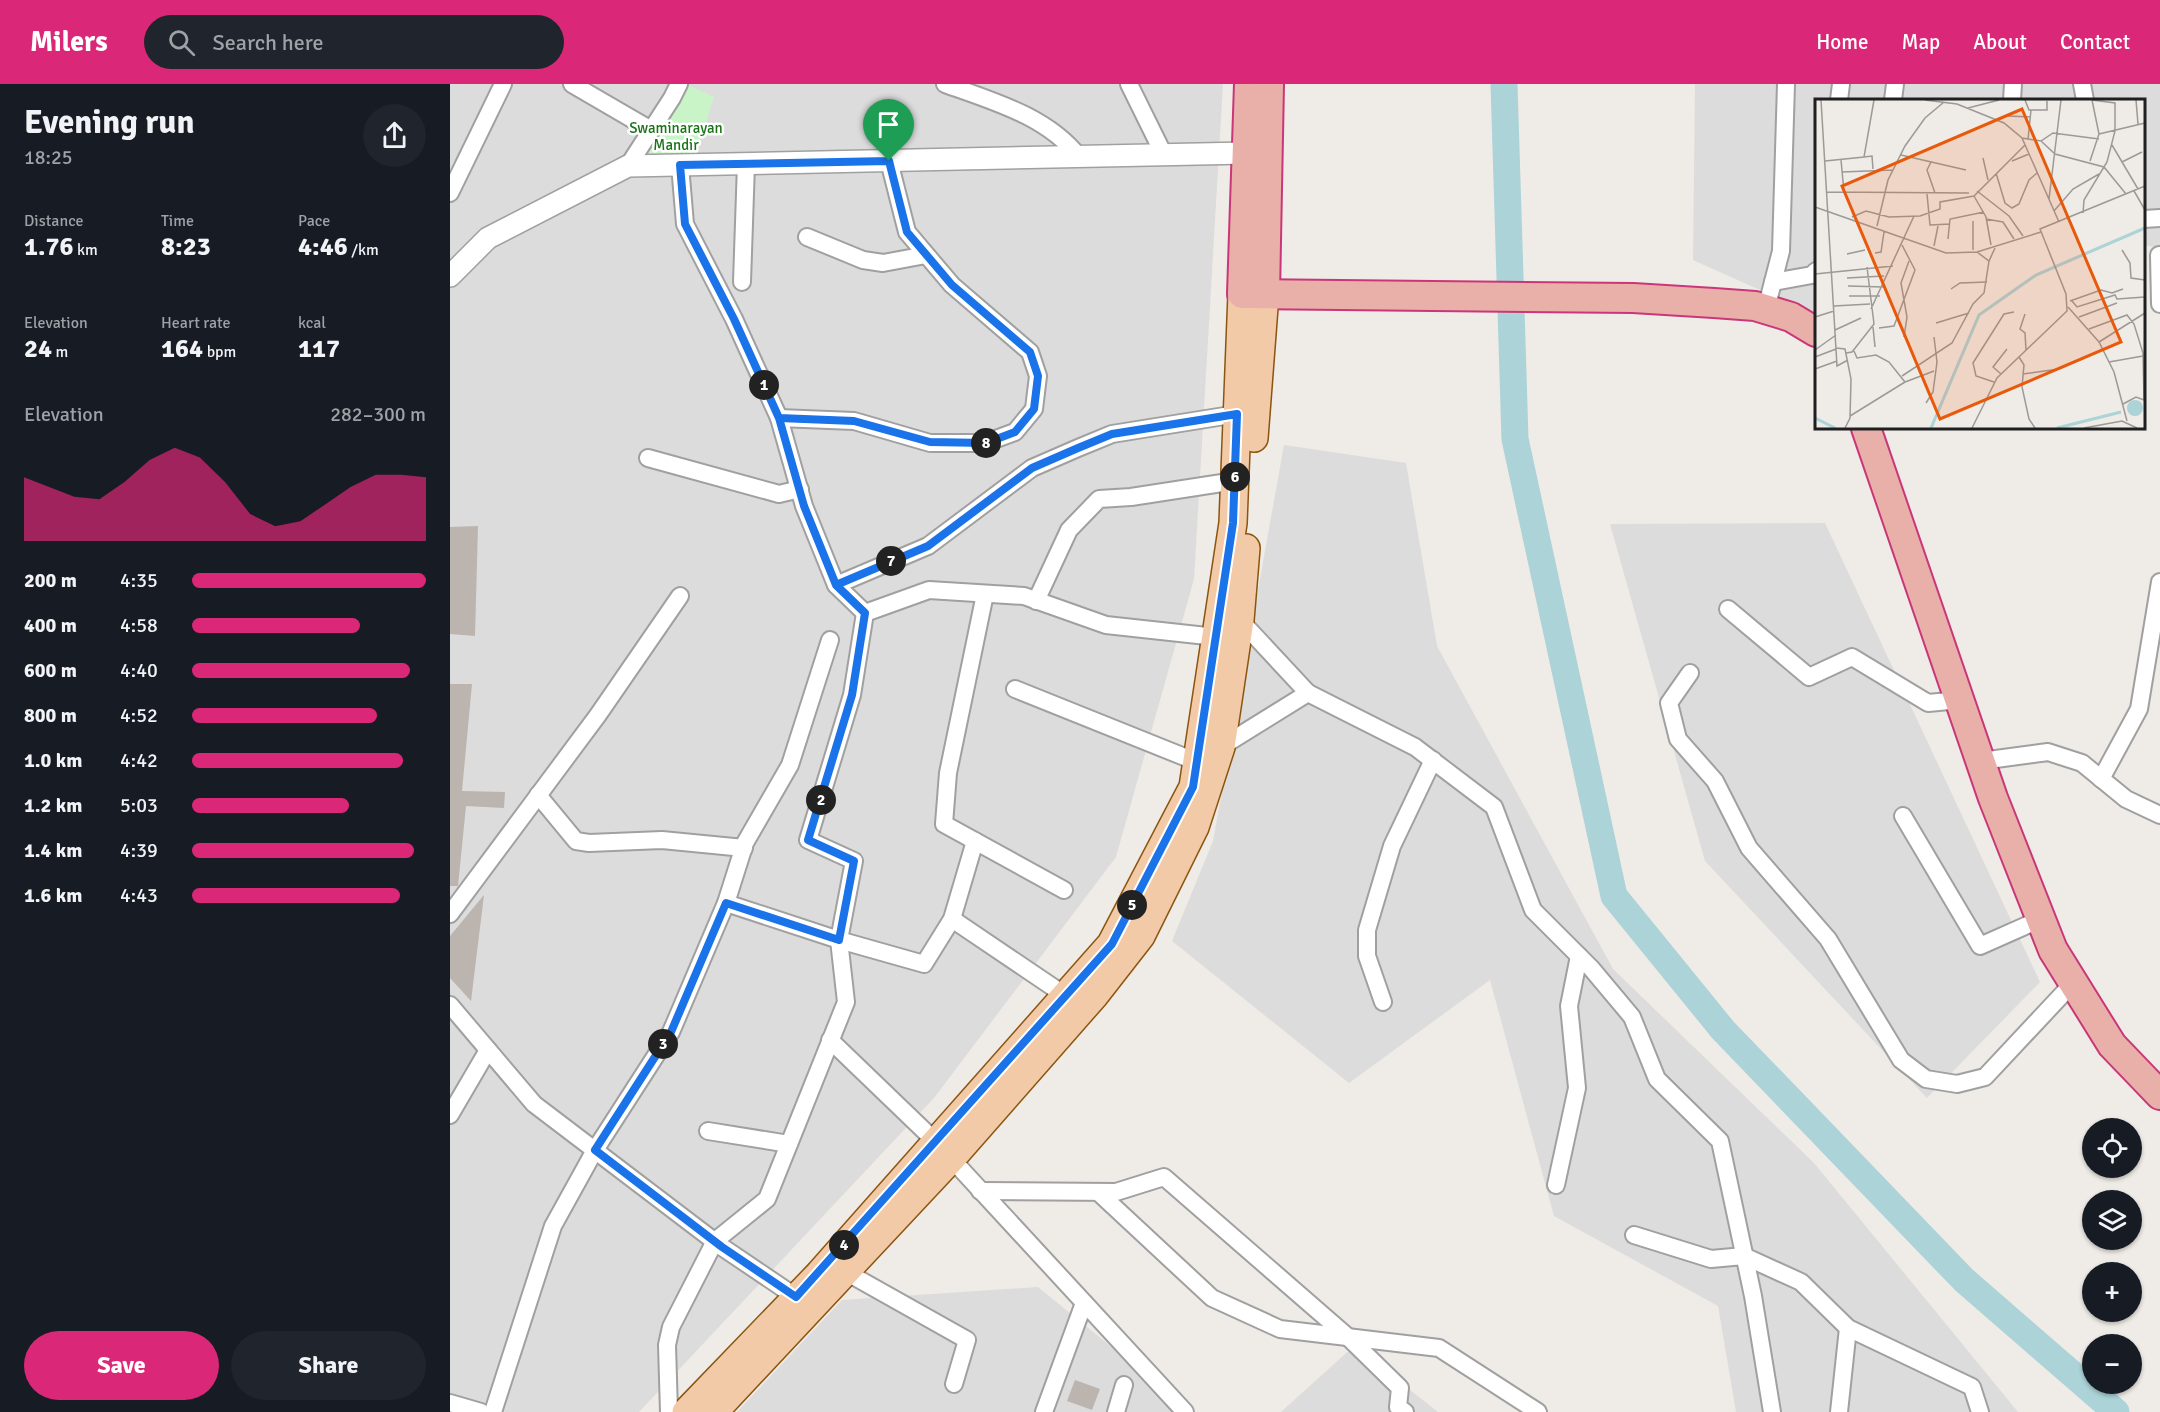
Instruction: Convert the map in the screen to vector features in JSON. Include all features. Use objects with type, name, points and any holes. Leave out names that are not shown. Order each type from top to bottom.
[{"type":"highway","points":[[1249,84],[1247,153],[1253,294]]},
{"type":"highway","points":[[1253,294],[1269,84]]},
{"type":"highway","points":[[1253,294],[1633,298],[1755,306],[1812,324]]},
{"type":"highway","points":[[1866,429],[1981,761],[2053,950],[2112,1046],[2160,1095]]},
{"type":"main road","points":[[714,1412],[846,1272],[1066,996],[1112,944],[1193,787],[1233,523],[1238,403],[1253,294]]},
{"type":"main road","points":[[686,1412],[796,1297],[1095,995],[1141,936],[1195,827],[1221,747],[1240,620],[1253,294]]},
{"type":"street","points":[[572,84],[651,130]]},
{"type":"street","points":[[628,166],[679,84]]},
{"type":"street","points":[[945,84],[1036,121],[1067,142],[1079,157]]},
{"type":"street","points":[[1129,84],[1164,155]]},
{"type":"street","points":[[1766,309],[1781,251],[1786,84]]},
{"type":"street","points":[[1839,99],[1840,84]]},
{"type":"street","points":[[1893,99],[1895,84]]},
{"type":"street","points":[[2012,99],[2013,84]]},
{"type":"street","points":[[2082,84],[2085,99]]},
{"type":"street","points":[[450,193],[498,88]]},
{"type":"street","points":[[450,276],[488,238],[628,166],[1247,153]]},
{"type":"street","points":[[779,418],[854,421],[930,442],[986,443],[1015,432],[1034,409],[1038,376],[1030,352],[952,285],[907,232],[889,161]]},
{"type":"street","points":[[742,282],[746,164]]},
{"type":"street","points":[[680,165],[685,224],[734,319],[779,418],[804,506],[836,585],[865,613]]},
{"type":"street","points":[[2145,219],[2160,218]]},
{"type":"street","points":[[807,237],[863,260],[884,263],[926,255]]},
{"type":"street","points":[[2159,255],[2160,304]]},
{"type":"street","points":[[1773,282],[1812,275],[1815,271]]},
{"type":"street","points":[[836,585],[928,546],[1032,468],[1112,434],[1238,403]]},
{"type":"street","points":[[648,458],[779,494],[800,489]]},
{"type":"street","points":[[1036,601],[1069,530],[1099,499],[1235,481]]},
{"type":"street","points":[[2101,779],[2139,709],[2160,582]]},
{"type":"street","points":[[865,613],[929,590],[1024,596],[1106,625],[1216,637]]},
{"type":"street","points":[[985,594],[948,773],[944,824],[1064,890]]},
{"type":"street","points":[[450,914],[598,715],[680,596]]},
{"type":"street","points":[[1728,609],[1809,677],[1852,657],[1928,703],[1960,700]]},
{"type":"street","points":[[669,1412],[667,1345],[671,1327],[715,1241],[767,1199],[846,1002],[839,940],[854,861],[808,840],[852,695],[865,613]]},
{"type":"street","points":[[1240,620],[1308,693],[1415,747],[1494,807],[1533,910],[1579,956],[1632,1017],[1658,1080],[1720,1141],[1744,1256],[1772,1412]]},
{"type":"street","points":[[493,1412],[553,1226],[595,1150],[671,1032],[726,903],[744,848],[790,765],[830,640]]},
{"type":"street","points":[[1690,673],[1669,703],[1678,739],[1715,781],[1749,849],[1828,939],[1901,1060],[1926,1079],[1957,1084],[1985,1077],[2073,982]]},
{"type":"street","points":[[1015,689],[1197,762]]},
{"type":"street","points":[[1221,747],[1308,693]]},
{"type":"street","points":[[1981,761],[2048,752],[2082,763],[2126,799],[2160,815]]},
{"type":"street","points":[[1383,1002],[1367,956],[1367,930],[1392,846],[1433,760]]},
{"type":"street","points":[[538,795],[576,841],[589,843],[662,840],[744,848]]},
{"type":"street","points":[[1903,816],[1980,946],[2041,919]]},
{"type":"street","points":[[726,903],[839,940],[924,964],[952,919],[975,841]]},
{"type":"street","points":[[952,919],[1066,996]]},
{"type":"street","points":[[1556,1185],[1576,1088],[1569,1006],[1579,956]]},
{"type":"street","points":[[450,1005],[534,1104],[715,1241],[796,1297]]},
{"type":"street","points":[[830,1040],[943,1150],[1185,1412]]},
{"type":"street","points":[[450,1115],[488,1050]]},
{"type":"street","points":[[708,1131],[789,1144]]},
{"type":"street","points":[[980,1191],[1116,1192],[1164,1177],[1348,1337],[1400,1388],[1398,1407],[1404,1412]]},
{"type":"street","points":[[1098,1192],[1212,1298],[1280,1329],[1439,1348],[1538,1412]]},
{"type":"street","points":[[1634,1234],[1711,1259],[1744,1256],[1801,1282],[1848,1328],[1972,1387],[1980,1412]]},
{"type":"street","points":[[846,1272],[967,1340],[954,1384]]},
{"type":"street","points":[[1044,1412],[1084,1303]]},
{"type":"street","points":[[1839,1412],[1848,1328]]},
{"type":"street","points":[[1116,1412],[1124,1384]]},
{"type":"street","points":[[450,1402],[481,1412]]},
{"type":"shaded area","points":[[450,84],[1223,84],[1194,579],[1116,857],[934,1098],[639,1412],[450,1412]]},
{"type":"shaded area","points":[[1695,84],[2160,84],[2160,248],[2145,245],[2145,99],[1815,99],[1815,315],[1693,260]]},
{"type":"shaded area","points":[[1284,445],[1406,463],[1437,646],[1613,969],[1814,1163],[2018,1412],[1736,1412],[1718,1306],[1554,1216],[1490,980],[1349,1083],[1172,941],[1213,841]]},
{"type":"shaded area","points":[[1825,523],[2040,982],[1927,1098],[1705,861],[1610,524]]},
{"type":"shaded area","points":[[1038,1287],[1191,1412],[737,1412],[842,1300]]},
{"type":"shaded area","points":[[1354,1346],[1438,1412],[1281,1412]]},
{"type":"green space","name":"Swaminarayan Mandir","points":[[686,84],[714,97],[693,163],[632,163]]},
{"type":"building","points":[[478,526],[475,636],[450,634],[450,527]]},
{"type":"building","points":[[450,684],[472,684],[462,791],[505,792],[504,808],[466,806],[458,886],[450,886]]},
{"type":"building","points":[[484,895],[471,1001],[450,978],[450,936]]},
{"type":"building","points":[[1075,1380],[1100,1389],[1092,1410],[1067,1401]]},
{"type":"waterway","points":[[1504,84],[1515,439],[1614,896],[1723,1030],[1964,1280],[2116,1412]]},
{"type":"route","points":[[889,161],[680,165],[685,224],[734,319],[779,418],[804,506],[836,585],[865,613],[852,695],[808,840],[854,861],[839,940],[726,903],[671,1032],[595,1150],[722,1247],[796,1297],[1112,944],[1193,787],[1233,523],[1237,414],[1112,434],[1078,448],[1032,468],[928,546],[836,585],[804,506],[800,489],[779,418],[854,421],[930,442],[986,443],[1015,432],[1034,409],[1038,376],[1030,352],[952,285],[907,232],[889,161]]}]
